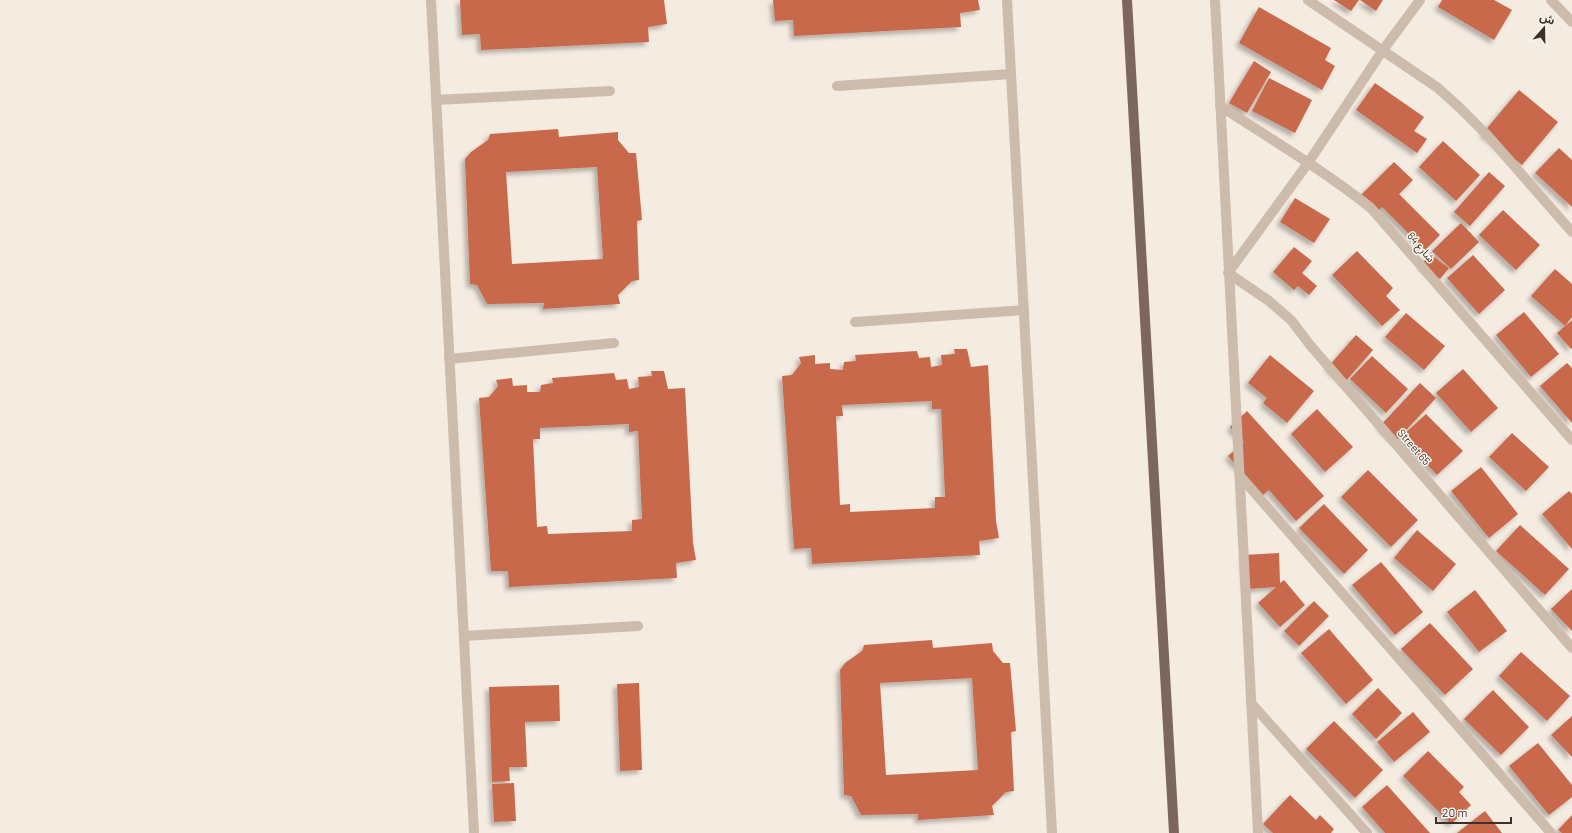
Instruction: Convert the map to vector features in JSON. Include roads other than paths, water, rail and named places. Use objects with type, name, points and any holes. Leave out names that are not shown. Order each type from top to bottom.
[{"type":"main road","points":[[1127,0],[1174,833]]},
{"type":"street","points":[[431,0],[474,833]]},
{"type":"street","points":[[1007,0],[1052,833]]},
{"type":"street","points":[[1215,0],[1258,833]]},
{"type":"street","points":[[1308,0],[1438,88],[1488,136],[1572,232]]},
{"type":"street","points":[[1228,273],[1308,163],[1384,50],[1420,0]]},
{"type":"street","points":[[1551,0],[1572,22]]},
{"type":"street","points":[[837,86],[1011,74]]},
{"type":"street","points":[[436,100],[610,91]]},
{"type":"street","name":"شارع 64","points":[[1220,106],[1308,163],[1371,208],[1572,440]]},
{"type":"street","name":"Street 65","points":[[1228,273],[1268,301],[1291,320],[1310,345],[1572,648]]},
{"type":"street","points":[[855,322],[1024,310]]},
{"type":"street","points":[[449,359],[614,343]]},
{"type":"street","points":[[1240,476],[1551,833]]},
{"type":"street","points":[[464,636],[638,626]]},
{"type":"street","points":[[1251,703],[1367,833]]}]
